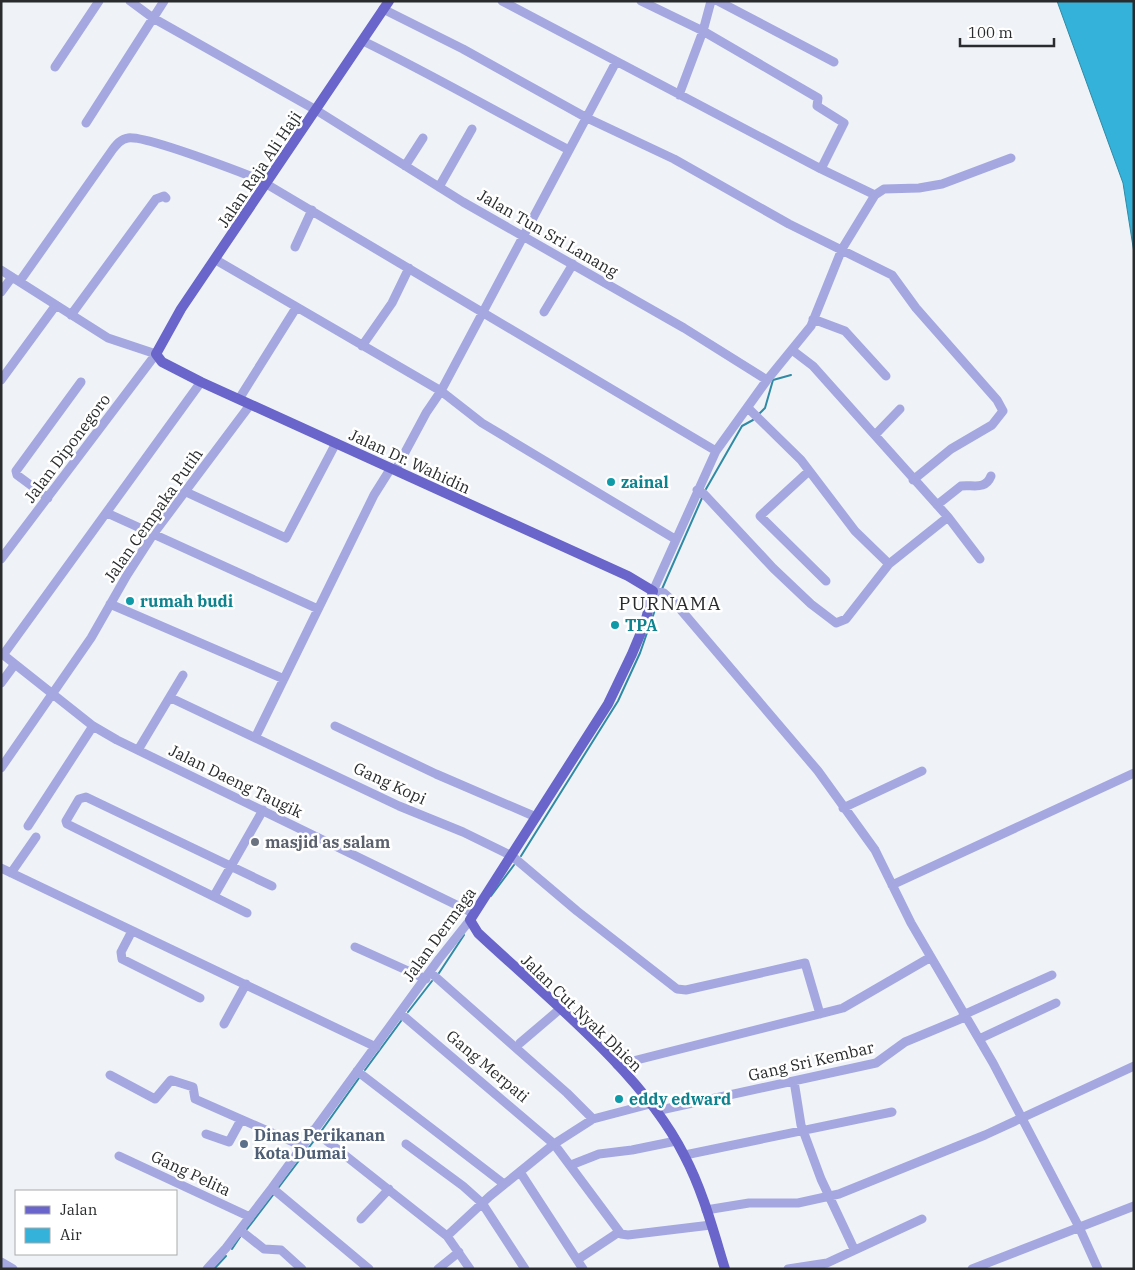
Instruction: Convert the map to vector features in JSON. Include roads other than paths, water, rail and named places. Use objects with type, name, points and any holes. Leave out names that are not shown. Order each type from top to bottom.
[{"type":"main road","name":"Jalan Raja Ali Haji","points":[[156,354],[172,324],[386,5]]},
{"type":"main road","name":"Jalan Dr. Wahidin","points":[[156,354],[162,362],[201,382],[628,576],[653,592]]},
{"type":"main road","name":"Jalan Dermaga","points":[[471,917],[591,733],[620,680],[645,623],[653,592]]},
{"type":"main road","name":"Jalan Cut Nyak Dhien","points":[[471,917],[478,933],[617,1065],[653,1108],[685,1155],[712,1225],[725,1269]]},
{"type":"street","points":[[55,67],[99,1]]},
{"type":"street","name":"Jalan Tun Sri Lanang","points":[[130,1],[153,18],[316,110],[439,187],[573,264],[767,380]]},
{"type":"street","points":[[86,123],[164,1]]},
{"type":"street","points":[[502,1],[821,169],[875,195]]},
{"type":"street","points":[[641,1],[703,31],[801,86],[818,98],[817,106],[843,122],[844,125],[821,169]]},
{"type":"street","points":[[679,95],[703,31],[711,1]]},
{"type":"street","points":[[718,1],[834,62]]},
{"type":"street","points":[[386,5],[587,118],[674,159],[789,224],[842,249],[898,279],[916,308],[1002,408],[1001,416],[992,425],[951,449],[913,480]]},
{"type":"street","points":[[363,40],[427,72],[490,109],[569,150]]},
{"type":"street","points":[[255,738],[374,495],[393,469],[441,391],[616,62]]},
{"type":"street","points":[[439,187],[472,129]]},
{"type":"street","points":[[1,292],[16,279],[113,149],[124,139],[135,138],[270,180],[312,210],[716,451]]},
{"type":"street","points":[[405,166],[423,138]]},
{"type":"street","points":[[1011,158],[942,184],[910,189],[884,189],[875,195],[842,249],[813,319],[716,451],[675,539],[653,592],[664,593],[675,603],[818,770],[843,808],[875,850],[892,885],[964,1016],[979,1039],[1079,1227],[1098,1269]]},
{"type":"street","points":[[71,315],[156,199],[164,196],[166,198]]},
{"type":"street","points":[[295,247],[312,210]]},
{"type":"street","points":[[216,260],[441,391],[482,424],[675,539]]},
{"type":"street","points":[[544,312],[573,264]]},
{"type":"street","points":[[362,346],[392,304],[410,268]]},
{"type":"street","points":[[1,270],[108,338],[156,354]]},
{"type":"street","points":[[1,380],[56,305]]},
{"type":"street","points":[[239,399],[296,308]]},
{"type":"street","points":[[813,319],[845,331],[886,376]]},
{"type":"street","points":[[792,350],[809,363],[875,435],[913,480],[948,517],[980,559]]},
{"type":"street","name":"Jalan Diponegoro","points":[[1,560],[156,354]]},
{"type":"street","points":[[48,498],[17,475],[16,471],[81,382]]},
{"type":"street","points":[[2,654],[201,382]]},
{"type":"street","name":"Jalan Cempaka Putih","points":[[1,768],[53,695],[154,533],[250,405]]},
{"type":"street","points":[[748,408],[801,460],[855,531],[889,564]]},
{"type":"street","points":[[875,435],[900,409]]},
{"type":"street","points":[[186,492],[286,538],[336,443]]},
{"type":"street","points":[[809,471],[760,516],[826,581]]},
{"type":"street","points":[[936,505],[960,486],[978,487],[987,482],[991,476]]},
{"type":"street","points":[[697,490],[704,494],[773,568],[811,604],[836,623],[846,619],[889,564],[948,517]]},
{"type":"street","points":[[107,513],[318,609]]},
{"type":"street","points":[[110,604],[284,679]]},
{"type":"street","name":"Jalan Daeng Taugik","points":[[2,654],[93,726],[138,750],[263,810],[471,917]]},
{"type":"street","points":[[1,684],[15,664]]},
{"type":"street","points":[[138,750],[171,698],[183,675]]},
{"type":"street","name":"Gang Kopi","points":[[171,698],[399,806],[479,839],[512,856],[677,989],[686,990],[805,963],[820,1014]]},
{"type":"street","points":[[28,826],[93,726]]},
{"type":"street","points":[[335,726],[436,774],[536,817]]},
{"type":"street","points":[[843,808],[922,771]]},
{"type":"street","points":[[892,885],[1134,773]]},
{"type":"street","points":[[248,913],[67,824],[66,821],[74,806],[79,799],[86,797],[272,886]]},
{"type":"street","points":[[214,896],[229,866],[263,810]]},
{"type":"street","points":[[11,873],[36,837]]},
{"type":"street","points":[[1,868],[376,1047]]},
{"type":"street","name":"Jalan Dermaga","points":[[207,1269],[272,1188],[471,917]]},
{"type":"street","points":[[132,931],[121,952],[122,959],[200,998]]},
{"type":"street","points":[[355,947],[428,975],[547,1074],[593,1119]]},
{"type":"street","points":[[617,1065],[843,1008],[859,1001],[931,956]]},
{"type":"street","name":"Gang Sri Kembar","points":[[447,1236],[504,1184],[554,1144],[593,1119],[794,1081],[876,1063],[905,1042],[1052,975]]},
{"type":"street","points":[[224,1024],[246,984]]},
{"type":"street","points":[[979,1039],[1056,1003]]},
{"type":"street","points":[[520,1043],[560,1009]]},
{"type":"street","name":"Gang Merpati","points":[[400,1013],[554,1144],[619,1232]]},
{"type":"street","points":[[706,1210],[749,1203],[798,1203],[829,1197],[908,1167],[1134,1066]]},
{"type":"street","points":[[357,1071],[504,1184]]},
{"type":"street","points":[[110,1076],[155,1099],[173,1080],[192,1087],[195,1099],[302,1146]]},
{"type":"street","points":[[794,1081],[803,1131],[829,1197],[854,1248]]},
{"type":"street","points":[[685,1155],[892,1112]]},
{"type":"street","points":[[206,1134],[229,1142],[241,1120]]},
{"type":"street","points":[[313,1130],[447,1236],[470,1269]]},
{"type":"street","points":[[571,1165],[592,1156],[676,1141]]},
{"type":"street","points":[[406,1144],[464,1186],[482,1203],[525,1269]]},
{"type":"street","name":"Gang Pelita","points":[[120,1156],[250,1217]]},
{"type":"street","points":[[520,1172],[583,1269]]},
{"type":"street","points":[[272,1188],[368,1269]]},
{"type":"street","points":[[361,1219],[389,1189]]},
{"type":"street","points":[[972,1269],[1134,1206]]},
{"type":"street","points":[[788,1269],[827,1263],[854,1248],[922,1219]]},
{"type":"street","points":[[578,1260],[619,1232],[628,1235],[712,1225]]},
{"type":"street","points":[[240,1230],[264,1249],[282,1250],[302,1269]]},
{"type":"street","points":[[438,1269],[459,1252]]},
{"type":"street","points":[[1,1262],[13,1269]]},
{"type":"water","points":[[1057,1],[1134,1],[1134,253],[1123,183]]},
{"type":"waterway","points":[[760,413],[765,408],[773,380],[791,375]]},
{"type":"waterway","points":[[706,489],[742,426],[753,420]]},
{"type":"waterway","points":[[662,589],[702,498]]},
{"type":"waterway","points":[[521,856],[618,701],[640,653],[655,610]]},
{"type":"waterway","points":[[491,896],[514,865]]},
{"type":"waterway","points":[[439,973],[464,935]]},
{"type":"waterway","points":[[408,1012],[432,981]]},
{"type":"waterway","points":[[365,1070],[401,1021]]},
{"type":"waterway","points":[[322,1130],[359,1078]]},
{"type":"waterway","points":[[279,1187],[316,1138]]},
{"type":"waterway","points":[[247,1229],[273,1195]]},
{"type":"waterway","points":[[232,1249],[240,1237]]},
{"type":"waterway","points":[[214,1269],[226,1256]]},
{"type":"place","name":"zainal","points":[[611,482]]},
{"type":"place","name":"rumah budi","points":[[130,601]]},
{"type":"place","name":"TPA","points":[[615,625]]},
{"type":"place","name":"masjid as salam","points":[[255,842]]},
{"type":"place","name":"eddy edward","points":[[619,1099]]},
{"type":"place","name":"Dinas Perikanan Kota Dumai","points":[[244,1144]]},
{"type":"district","name":"PURNAMA","points":[[670,603]]}]
